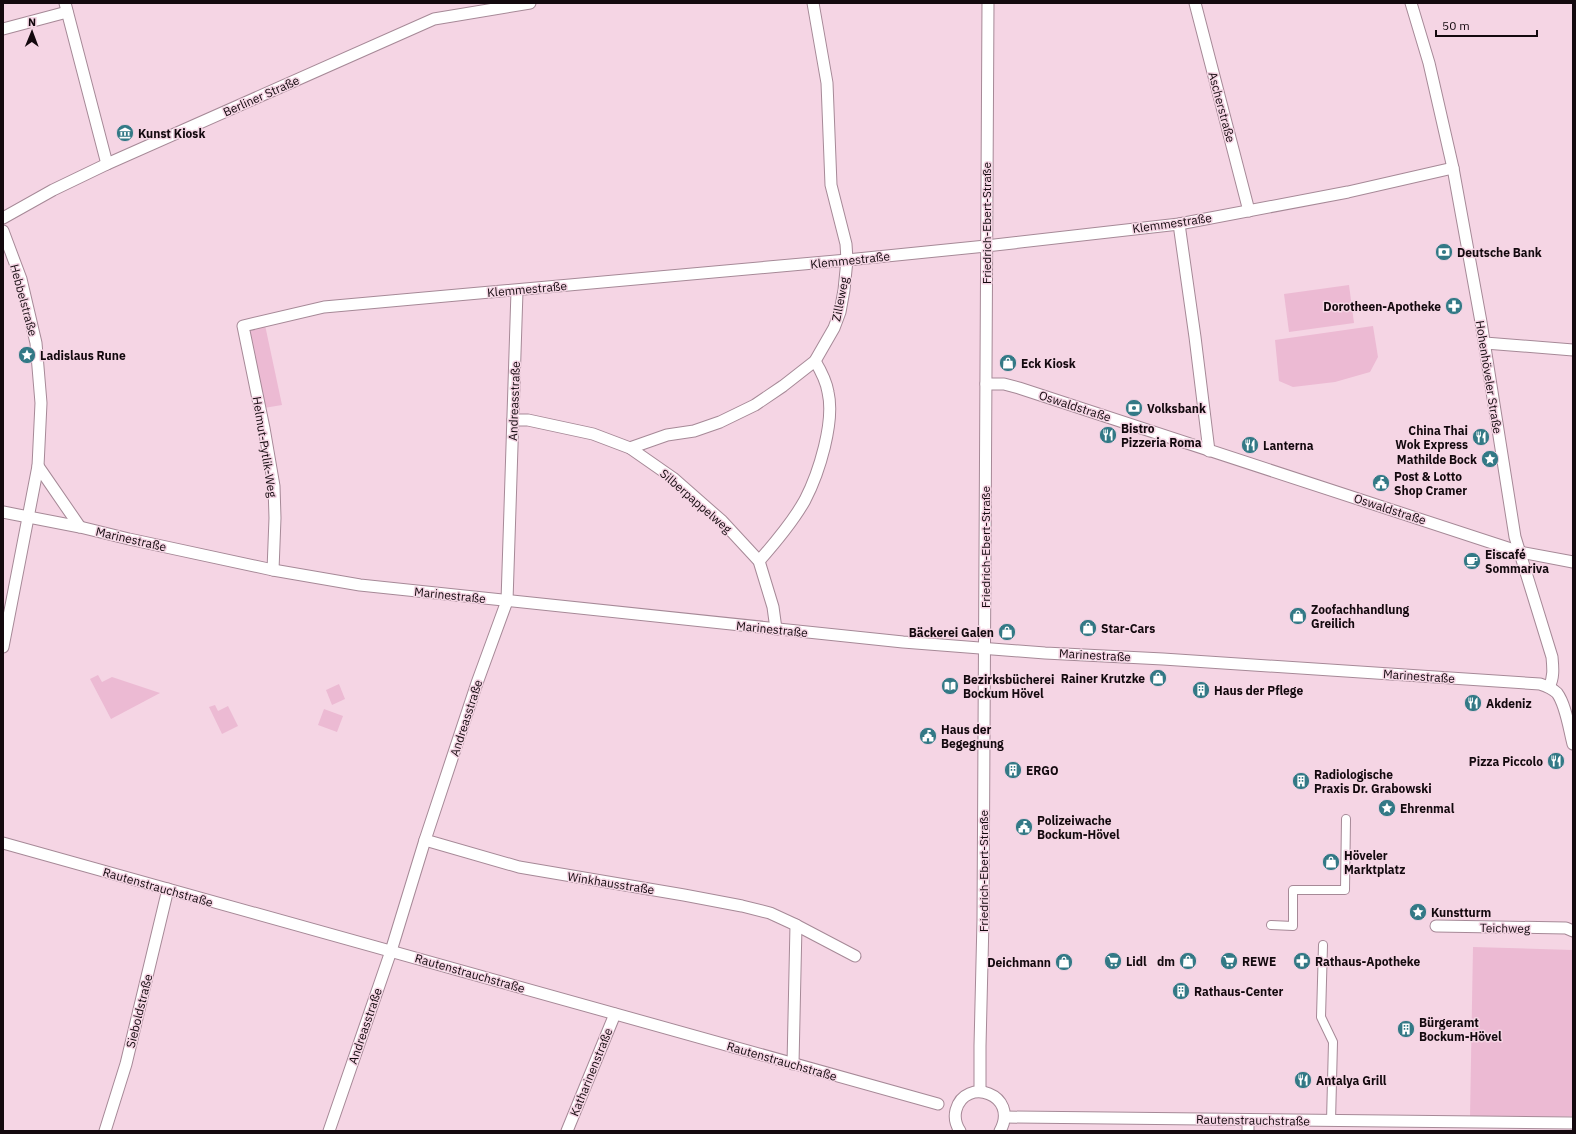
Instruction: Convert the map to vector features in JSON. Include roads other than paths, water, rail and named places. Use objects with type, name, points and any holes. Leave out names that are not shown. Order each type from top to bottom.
[{"type":"street","name":"Berliner Straße","points":[[3,218],[54,190],[108,164],[434,19],[530,3]]},
{"type":"street","name":"Zilleweg","points":[[630,448],[667,435],[694,431],[720,422],[755,405],[783,386],[815,361],[831,334],[840,312],[847,260],[846,244],[832,185],[827,83],[813,3]]},
{"type":"street","name":"Friedrich-Ebert-Straße","points":[[980,1091],[984,920],[988,3]]},
{"type":"street","name":"Ascherstraße","points":[[1195,3],[1249,211]]},
{"type":"street","name":"Hohenhöveler Straße","points":[[1411,3],[1429,63],[1454,168],[1485,343],[1515,537],[1552,657],[1554,672],[1549,687]]},
{"type":"street","points":[[3,29],[66,7],[108,164]]},
{"type":"street","name":"Klemmestraße","points":[[243,326],[324,307],[517,291],[847,260],[1179,224],[1348,192],[1454,168]]},
{"type":"street","points":[[1179,224],[1209,451]]},
{"type":"street","name":"Hebbelstraße","points":[[3,232],[21,279],[36,343],[41,403],[38,466],[3,647]]},
{"type":"street","name":"Andreasstraße","points":[[329,1131],[390,951],[425,840],[507,601],[517,291]]},
{"type":"street","name":"Helmut-Pytlik-Weg","points":[[243,326],[264,428],[274,486],[275,518],[273,570]]},
{"type":"street","points":[[1485,343],[1573,350]]},
{"type":"street","points":[[759,561],[773,545],[804,500],[820,463],[826,438],[829,415],[829,393],[823,375],[815,361]]},
{"type":"street","name":"Oswaldstraße","points":[[986,384],[1004,384],[1019,388],[1520,552],[1573,562]]},
{"type":"street","name":"Silberpappelweg","points":[[514,420],[528,420],[593,434],[630,448],[673,478],[722,521],[759,561],[772,607],[776,629]]},
{"type":"street","points":[[38,466],[80,527]]},
{"type":"street","name":"Marinestraße","points":[[3,512],[29,516],[273,570],[392,589],[985,649],[1540,684],[1549,687]]},
{"type":"street","points":[[1549,687],[1556,692],[1570,716],[1573,744]]},
{"type":"street","points":[[1271,925],[1292,926],[1293,890],[1345,890],[1346,819]]},
{"type":"street","name":"Winkhausstraße","points":[[425,840],[519,867],[684,895],[770,913],[855,956]]},
{"type":"street","name":"Rautenstrauchstraße","points":[[3,843],[938,1104]]},
{"type":"street","name":"Sieboldstraße","points":[[105,1131],[126,1064],[168,890]]},
{"type":"street","points":[[793,1064],[796,925]]},
{"type":"street","name":"Teichweg","points":[[1436,926],[1566,928],[1573,931]]},
{"type":"street","points":[[1323,945],[1321,1017],[1333,1042],[1331,1121]]},
{"type":"street","name":"Katharinenstraße","points":[[567,1131],[615,1014]]},
{"type":"street","points":[[958,1130],[955,1115],[960,1101],[966,1096],[980,1091],[993,1095],[998,1099],[1004,1111],[1005,1117],[1004,1125],[1000,1131]]},
{"type":"street","name":"Rautenstrauchstraße","points":[[1005,1117],[1248,1125],[1331,1121],[1573,1123]]},
{"type":"place","name":"Kunst Kiosk","points":[[125,133]]},
{"type":"place","name":"Deutsche Bank","points":[[1444,252]]},
{"type":"place","name":"Dorotheen-Apotheke","points":[[1454,306]]},
{"type":"place","name":"Ladislaus Rune","points":[[27,355]]},
{"type":"place","name":"Eck Kiosk","points":[[1008,363]]},
{"type":"place","name":"Volksbank","points":[[1134,408]]},
{"type":"place","name":"Bistro Pizzeria Roma","points":[[1108,435]]},
{"type":"place","name":"China Thai Wok Express","points":[[1481,437]]},
{"type":"place","name":"Lanterna","points":[[1250,445]]},
{"type":"place","name":"Mathilde Bock","points":[[1490,459]]},
{"type":"place","name":"Post & Lotto Shop Cramer","points":[[1381,483]]},
{"type":"place","name":"Eiscafé Sommariva","points":[[1472,561]]},
{"type":"place","name":"Zoofachhandlung Greilich","points":[[1298,616]]},
{"type":"place","name":"Star-Cars","points":[[1088,628]]},
{"type":"place","name":"Bäckerei Galen","points":[[1007,632]]},
{"type":"place","name":"Rainer Krutzke","points":[[1158,678]]},
{"type":"place","name":"Bezirksbücherei Bockum Hövel","points":[[950,686]]},
{"type":"place","name":"Haus der Pflege","points":[[1201,690]]},
{"type":"place","name":"Akdeniz","points":[[1473,703]]},
{"type":"place","name":"Haus der Begegnung","points":[[928,736]]},
{"type":"place","name":"Pizza Piccolo","points":[[1556,761]]},
{"type":"place","name":"ERGO","points":[[1013,770]]},
{"type":"place","name":"Radiologische Praxis Dr. Grabowski","points":[[1301,781]]},
{"type":"place","name":"Ehrenmal","points":[[1387,808]]},
{"type":"place","name":"Polizeiwache Bockum-Hövel","points":[[1024,827]]},
{"type":"place","name":"Höveler Marktplatz","points":[[1331,862]]},
{"type":"place","name":"Kunstturm","points":[[1418,912]]},
{"type":"place","name":"Lidl","points":[[1113,961]]},
{"type":"place","name":"dm","points":[[1188,961]]},
{"type":"place","name":"REWE","points":[[1229,961]]},
{"type":"place","name":"Rathaus-Apotheke","points":[[1302,961]]},
{"type":"place","name":"Deichmann","points":[[1064,962]]},
{"type":"place","name":"Rathaus-Center","points":[[1181,991]]},
{"type":"place","name":"Bürgeramt Bockum-Hövel","points":[[1406,1029]]},
{"type":"place","name":"Antalya Grill","points":[[1303,1080]]}]
